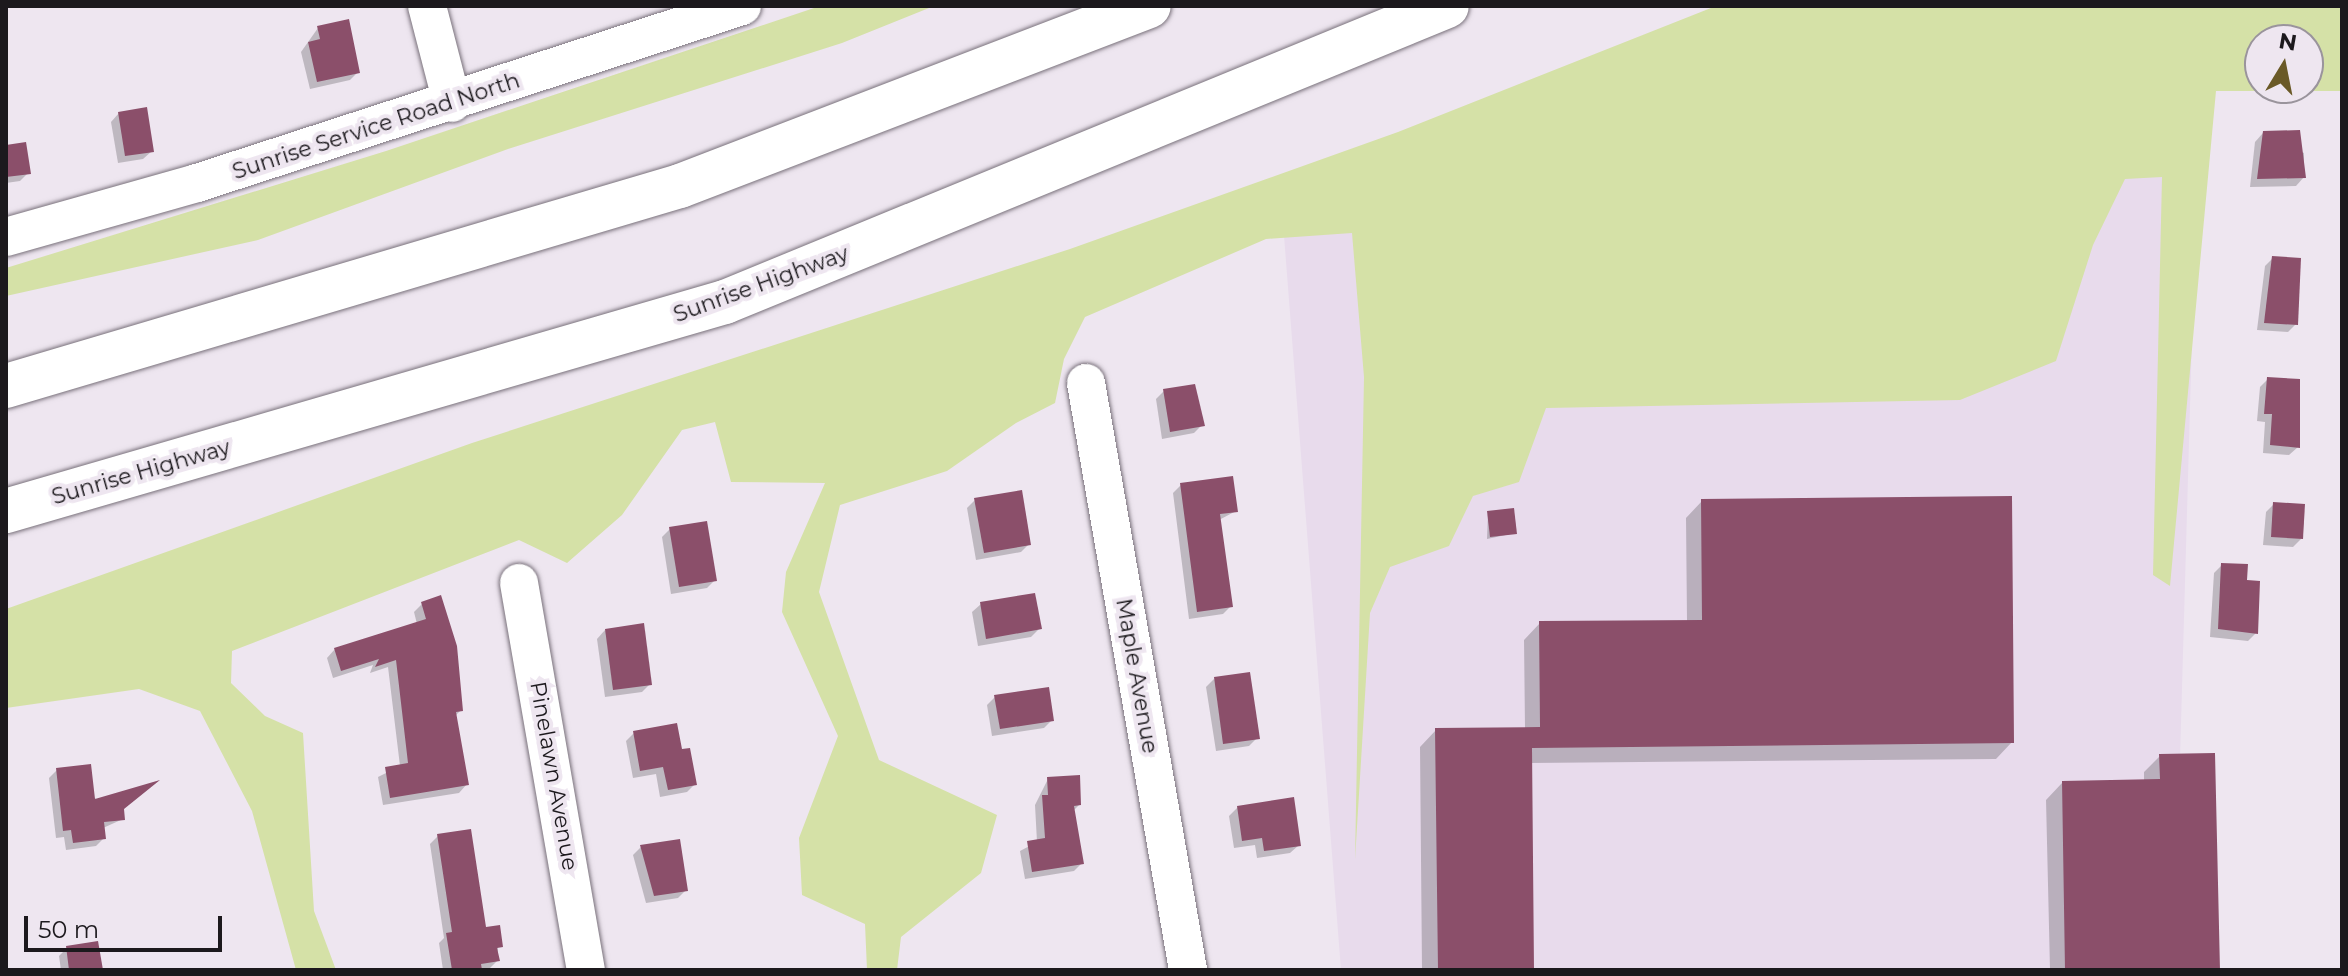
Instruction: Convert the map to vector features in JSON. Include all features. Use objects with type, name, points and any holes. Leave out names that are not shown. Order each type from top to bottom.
[{"type":"highway","points":[[6,386],[680,186],[1149,6]]},
{"type":"highway","name":"Sunrise Highway","points":[[6,511],[725,302],[1447,6]]},
{"type":"highway","points":[[6,520],[78,491]]},
{"type":"street","points":[[427,6],[452,103]]},
{"type":"street","name":"Sunrise Service Road North","points":[[6,237],[452,103],[742,6]]},
{"type":"street","name":"Maple Avenue","points":[[1086,383],[1188,970]]},
{"type":"street","name":"Pinelawn Avenue","points":[[519,583],[586,970]]},
{"type":"shaded area","points":[[2200,55],[2174,970],[1341,970],[1281,197]]},
{"type":"green space","points":[[820,6],[934,6],[842,43],[508,149],[258,240],[6,296],[6,268],[386,151]]},
{"type":"green space","points":[[1716,6],[2342,6],[2342,91],[2324,91],[2324,24],[2244,24],[2244,91],[2216,91],[2170,586],[2153,575],[2162,177],[2125,179],[2093,245],[2056,361],[1960,400],[1546,408],[1519,482],[1473,496],[1449,546],[1390,567],[1370,613],[1355,860],[1364,377],[1352,233],[1266,239],[1085,317],[1064,359],[1055,403],[1016,423],[947,471],[840,505],[819,592],[879,760],[997,815],[981,873],[901,937],[897,970],[867,970],[865,924],[802,895],[799,838],[838,736],[782,612],[786,572],[825,483],[731,482],[715,422],[682,430],[622,515],[567,563],[519,540],[232,651],[231,683],[265,716],[303,733],[314,911],[336,970],[296,970],[252,811],[200,711],[139,689],[6,708],[6,609],[472,443],[1070,249],[1398,132]]},
{"type":"building","points":[[349,19],[360,73],[317,82],[308,42],[320,39],[317,26]]},
{"type":"building","points":[[147,107],[154,152],[125,156],[118,112]]},
{"type":"building","points":[[2300,130],[2306,178],[2257,179],[2263,131]]},
{"type":"building","points":[[26,142],[31,174],[6,177],[6,145]]},
{"type":"building","points":[[2272,256],[2301,258],[2298,325],[2264,323]]},
{"type":"building","points":[[2267,377],[2300,379],[2300,448],[2270,445],[2272,414],[2264,414]]},
{"type":"building","points":[[1195,384],[1205,426],[1170,432],[1163,389]]},
{"type":"building","points":[[1233,476],[1238,512],[1220,514],[1233,607],[1197,612],[1180,483]]},
{"type":"building","points":[[1022,490],[1031,545],[984,553],[974,498]]},
{"type":"building","points":[[2012,496],[2014,743],[1532,748],[1534,970],[1438,970],[1435,728],[1540,727],[1539,621],[1702,620],[1701,499]]},
{"type":"building","points":[[2273,502],[2305,504],[2303,539],[2271,537]]},
{"type":"building","points":[[1514,508],[1517,534],[1490,537],[1487,511]]},
{"type":"building","points":[[707,521],[717,581],[679,587],[669,527]]},
{"type":"building","points":[[2221,563],[2248,564],[2247,580],[2260,581],[2258,634],[2218,629]]},
{"type":"building","points":[[1035,593],[1042,629],[986,639],[980,602]]},
{"type":"building","points":[[441,595],[457,646],[463,711],[456,712],[469,785],[390,798],[385,767],[408,763],[396,660],[375,667],[379,659],[341,671],[334,648],[426,619],[421,602]]},
{"type":"building","points":[[644,623],[652,685],[613,690],[605,629]]},
{"type":"building","points":[[1250,672],[1260,739],[1223,744],[1214,677]]},
{"type":"building","points":[[1049,687],[1054,721],[1000,729],[994,695]]},
{"type":"building","points":[[677,723],[682,749],[690,748],[697,785],[668,790],[663,767],[640,771],[633,731]]},
{"type":"building","points":[[2215,753],[2220,970],[2065,970],[2062,781],[2160,779],[2159,754]]},
{"type":"building","points":[[91,764],[95,799],[160,780],[124,809],[125,820],[104,822],[106,839],[73,843],[71,830],[63,831],[56,768]]},
{"type":"building","points":[[1080,775],[1081,805],[1074,806],[1084,864],[1032,872],[1027,841],[1045,838],[1042,795],[1048,795],[1047,777]]},
{"type":"building","points":[[1294,797],[1301,846],[1264,851],[1262,838],[1242,841],[1237,806]]},
{"type":"building","points":[[471,829],[486,927],[500,925],[503,947],[497,948],[500,961],[481,964],[482,970],[452,970],[446,933],[452,932],[437,834]]},
{"type":"building","points":[[680,839],[688,891],[654,896],[640,845]]},
{"type":"building","points":[[98,941],[103,970],[69,970],[66,946]]}]
